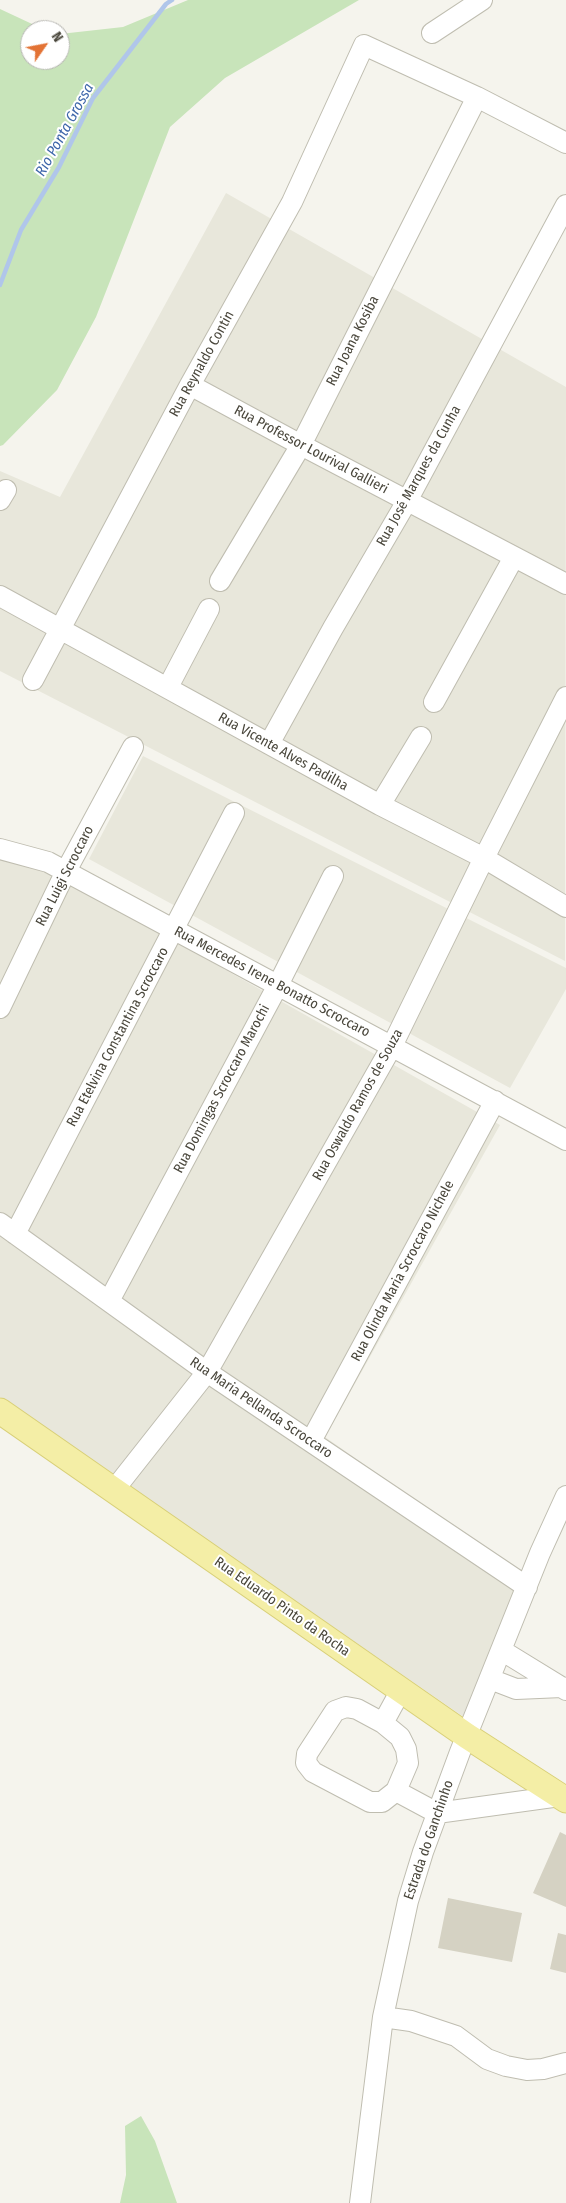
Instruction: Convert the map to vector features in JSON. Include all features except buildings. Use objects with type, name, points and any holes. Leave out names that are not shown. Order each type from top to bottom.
[{"type":"main road","name":"Rua Eduardo Pinto da Rocha","points":[[0,1411],[467,1736],[563,1798]]},
{"type":"street","points":[[432,33],[482,0]]},
{"type":"street","name":"Rua Reynaldo Contin","points":[[33,680],[190,385],[292,202],[364,45],[477,97]]},
{"type":"street","points":[[477,97],[566,143]]},
{"type":"street","name":"Rua Joana Kosiba","points":[[220,580],[301,445],[477,97]]},
{"type":"street","name":"Rua José Marques da Cunha","points":[[269,744],[333,628],[407,501],[566,205]]},
{"type":"street","name":"Rua Professor Lourival Gallieri","points":[[190,385],[566,584]]},
{"type":"street","points":[[434,702],[514,557]]},
{"type":"street","name":"Rua Vicente Alves Padilha","points":[[0,596],[60,627],[380,805],[484,858],[566,907]]},
{"type":"street","points":[[168,687],[209,609]]},
{"type":"street","name":"Rua Oswaldo Ramos de Souza","points":[[114,1490],[207,1372],[392,1046],[484,858],[566,697]]},
{"type":"street","points":[[380,805],[421,737]]},
{"type":"street","name":"Rua Luigi Scroccaro","points":[[0,1008],[66,871],[132,747]]},
{"type":"street","name":"Rua Etelvina Constantina Scroccaro","points":[[8,1229],[174,930],[234,813]]},
{"type":"street","name":"Rua Mercedes Irene Bonatto Scroccaro","points":[[0,849],[48,862],[66,871],[566,1140]]},
{"type":"street","name":"Rua Domingas Scroccaro Marochi","points":[[109,1301],[278,985],[333,876]]},
{"type":"street","name":"Rua Olinda Maria Scroccaro Nichele","points":[[311,1441],[495,1101]]},
{"type":"street","name":"Rua Maria Pellanda Scroccaro","points":[[8,1229],[207,1372],[527,1587]]},
{"type":"street","name":"Estrada do Ganchinho","points":[[360,2203],[383,2017],[408,1901],[437,1813],[467,1736],[566,1496]]},
{"type":"street","points":[[501,1650],[564,1689]]},
{"type":"street","points":[[490,1679],[516,1689],[564,1689]]},
{"type":"street","points":[[383,1724],[401,1690]]},
{"type":"street","points":[[346,1707],[357,1709],[383,1724],[400,1737],[406,1749],[408,1763],[396,1790],[382,1802],[370,1802],[313,1772],[306,1764],[307,1754],[336,1711],[346,1707]]},
{"type":"street","points":[[396,1790],[437,1813],[563,1798]]},
{"type":"street","points":[[383,2017],[411,2021],[456,2036],[487,2059],[506,2066],[527,2070],[543,2069],[566,2063]]},
{"type":"shaded area","points":[[226,193],[566,387],[565,961],[0,671],[0,471],[60,497]]},
{"type":"shaded area","points":[[143,756],[566,968],[566,989],[510,1088],[89,859]]},
{"type":"shaded area","points":[[0,848],[63,878],[500,1125],[325,1437],[524,1576],[468,1720],[0,1397]]},
{"type":"green space","points":[[188,0],[359,0],[225,78],[170,127],[96,317],[57,390],[0,446],[0,9],[24,20],[20,20],[20,70],[70,70],[70,33],[123,27]]},
{"type":"green space","points":[[141,2116],[155,2141],[177,2203],[120,2203],[126,2175],[125,2126]]},
{"type":"waterway","name":"Rio Ponta Grossa","points":[[0,285],[21,230],[59,167],[93,98],[166,4],[172,0]]}]
